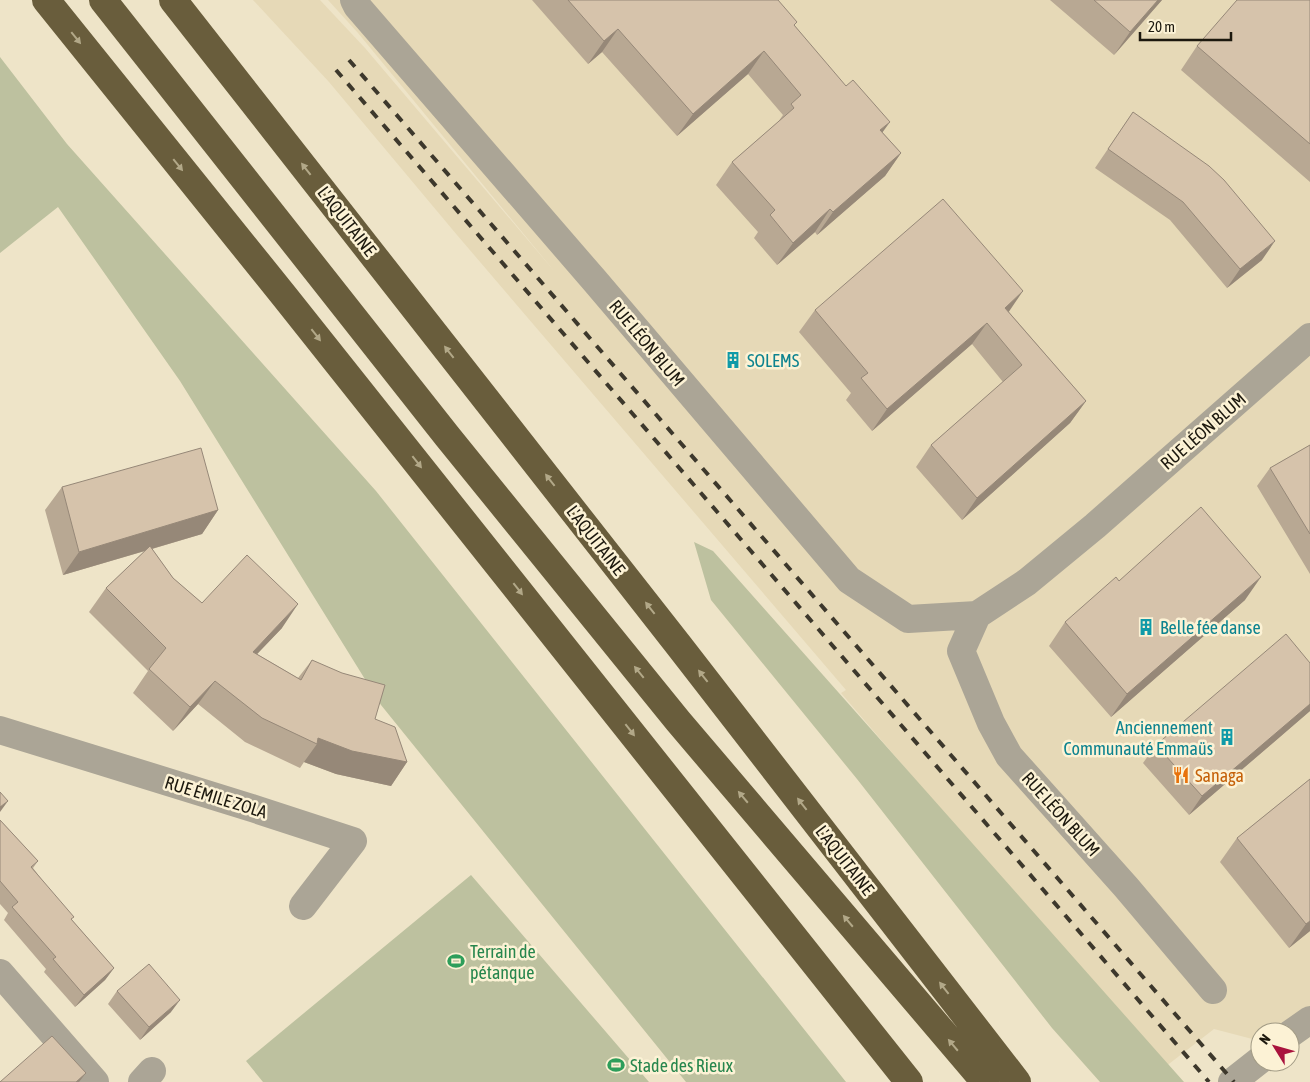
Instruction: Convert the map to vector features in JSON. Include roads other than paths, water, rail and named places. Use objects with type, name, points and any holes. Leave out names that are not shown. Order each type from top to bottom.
[{"type":"highway","points":[[46,0],[298,312],[909,1082]]},
{"type":"highway","points":[[103,0],[447,436],[672,713],[984,1082]]},
{"type":"highway","name":"L'AQUITAINE","points":[[173,0],[680,647],[1017,1082]]},
{"type":"street","name":"RUE LÉON BLUM","points":[[354,0],[357,6],[595,281],[849,580],[908,619],[977,616]]},
{"type":"street","name":"RUE LÉON BLUM","points":[[1212,990],[1126,887],[1009,756],[991,723],[961,651],[977,616],[1027,582],[1095,526],[1310,337]]},
{"type":"street","name":"RUE ÉMILE ZOLA","points":[[0,730],[353,841],[303,906]]},
{"type":"street","points":[[0,973],[95,1082]]},
{"type":"street","points":[[1232,1082],[1250,1068]]},
{"type":"railway","points":[[349,60],[1234,1082]]},
{"type":"railway","points":[[336,70],[1209,1082]]},
{"type":"place","name":"SOLEMS","points":[[733,360]]},
{"type":"place","name":"Belle fée danse","points":[[1146,627]]},
{"type":"place","name":"Anciennement Communauté Emmaüs","points":[[1227,737]]},
{"type":"place","name":"Sanaga","points":[[1181,775]]},
{"type":"place","name":"Terrain de pétanque","points":[[456,961]]},
{"type":"place","name":"Stade des Rieux","points":[[616,1065]]}]
